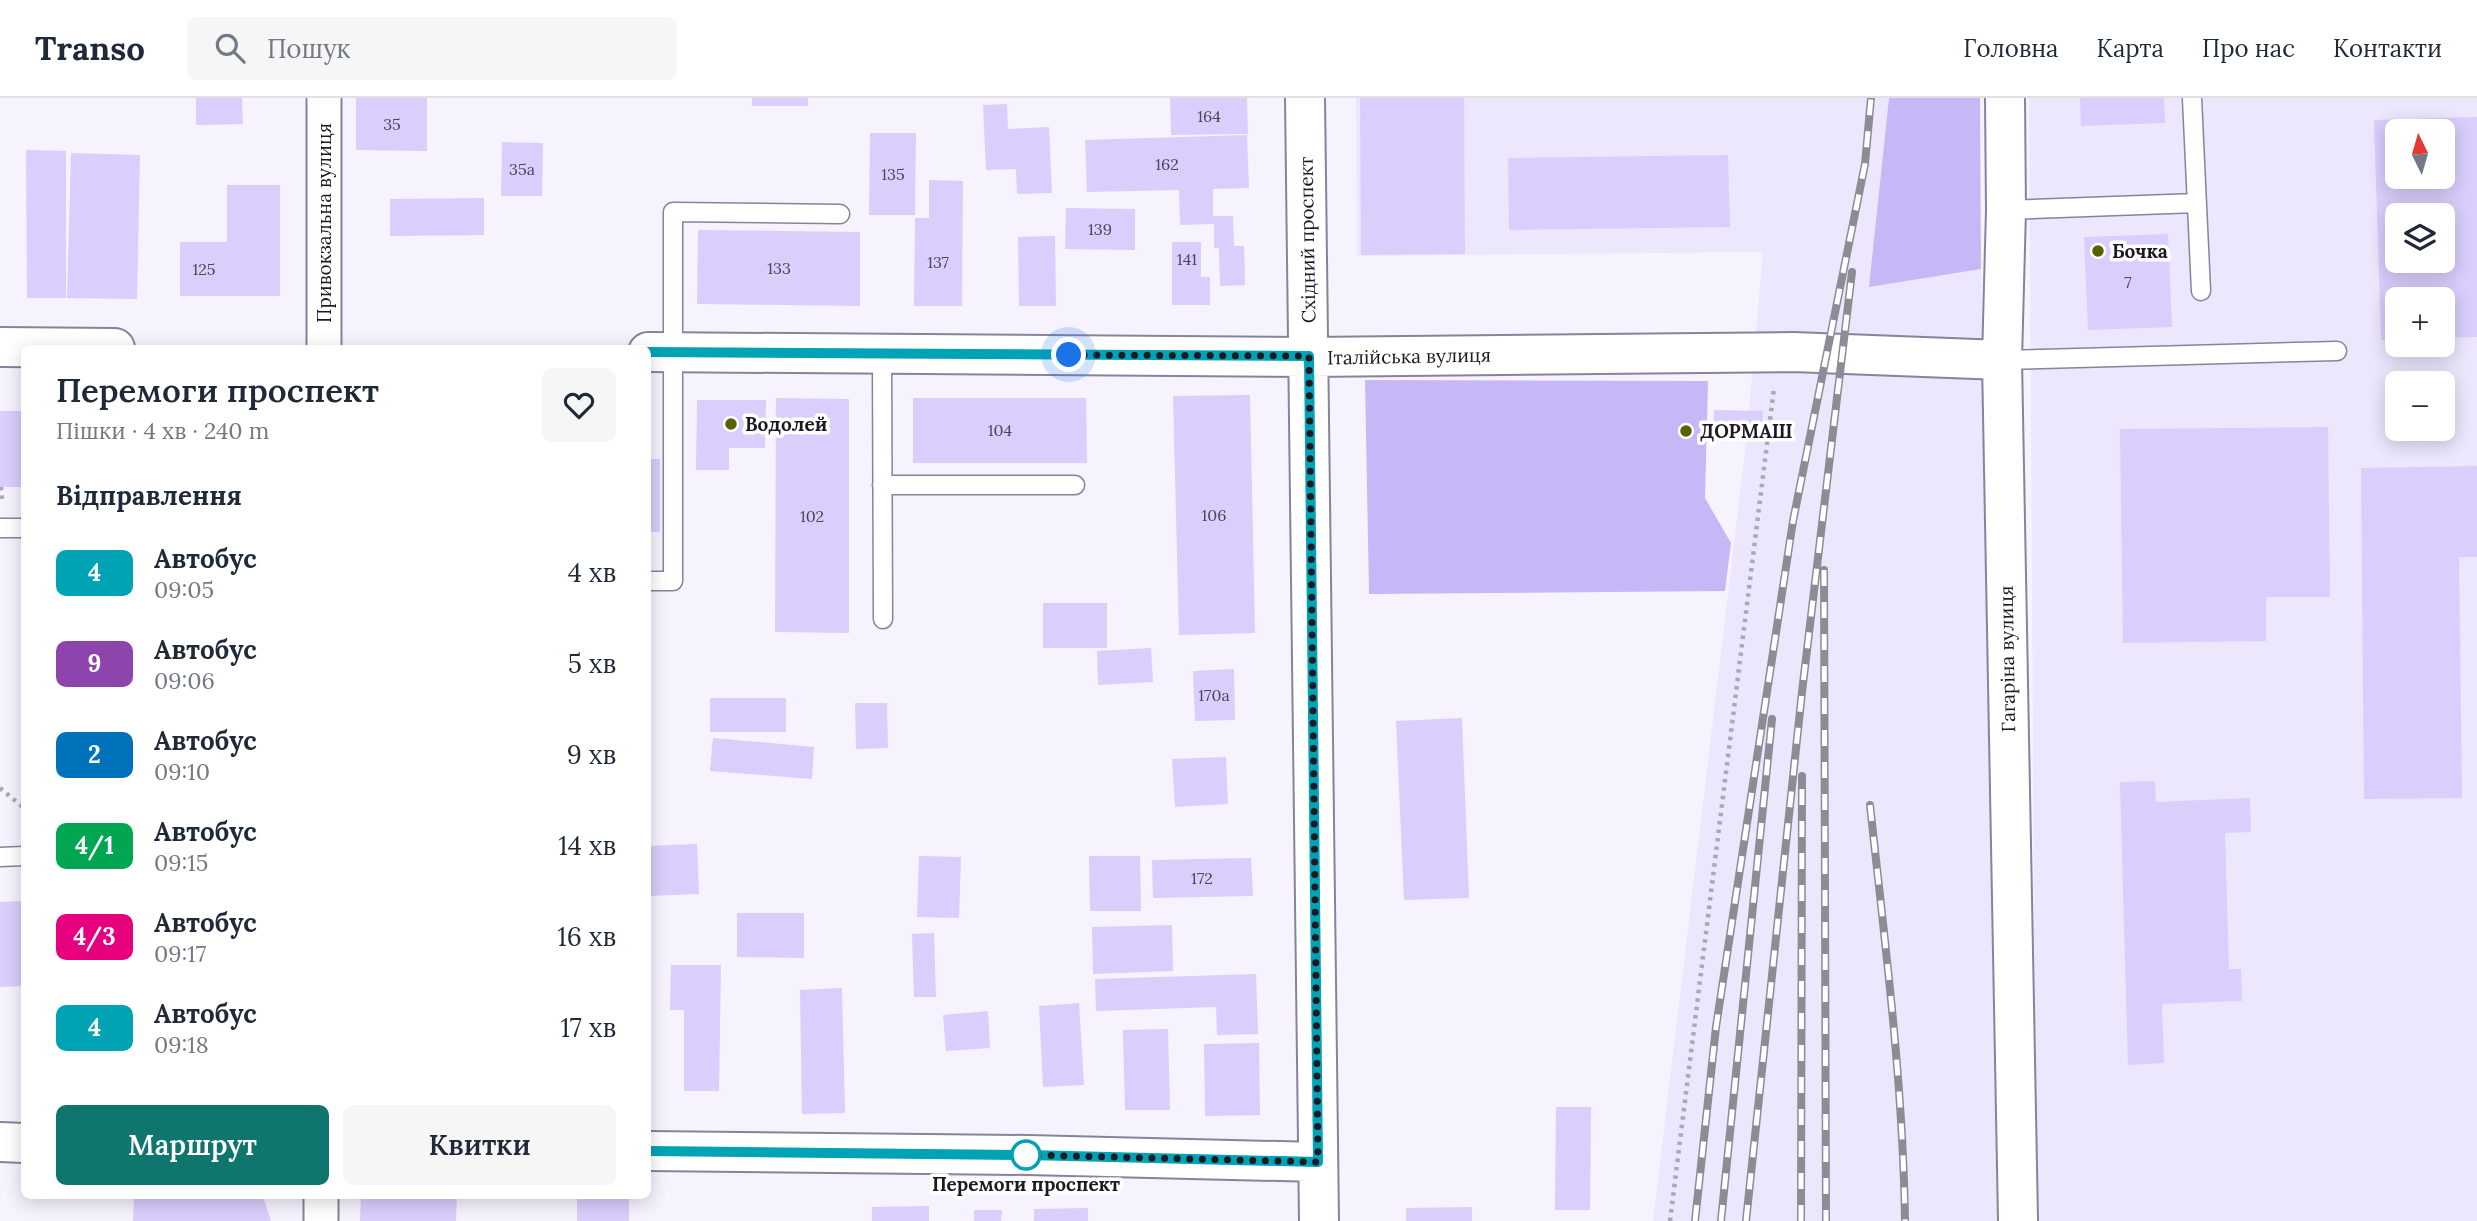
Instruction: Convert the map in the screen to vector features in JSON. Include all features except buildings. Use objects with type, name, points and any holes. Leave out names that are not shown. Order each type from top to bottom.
[{"type":"street","name":"Привокзальна вулиця","points":[[324,98],[324,345]]},
{"type":"street","name":"Східний проспект","points":[[1305,98],[1319,1221]]},
{"type":"street","name":"Гагаріна вулиця","points":[[2005,98],[2006,210],[2002,360],[2018,1221]]},
{"type":"street","points":[[0,347],[21,347]]},
{"type":"street","name":"Італійська вулиця","points":[[661,352],[1309,356],[1778,352],[2002,360]]},
{"type":"street","points":[[0,1142],[21,1143]]},
{"type":"street","points":[[651,1151],[1028,1155],[1318,1162]]},
{"type":"street","points":[[321,1199],[321,1221]]},
{"type":"lane","points":[[2192,98],[2201,291]]},
{"type":"lane","points":[[2006,210],[2197,203]]},
{"type":"lane","points":[[651,581],[673,581],[661,352],[673,212],[840,214]]},
{"type":"lane","points":[[2002,360],[2337,351]]},
{"type":"lane","points":[[882,354],[883,619]]},
{"type":"lane","points":[[882,485],[1075,485]]},
{"type":"lane","points":[[0,528],[21,528]]},
{"type":"lane","points":[[0,857],[21,856]]},
{"type":"path","points":[[1670,1221],[1778,352]]},
{"type":"path","points":[[0,788],[21,806]]},
{"type":"shaded area","points":[[1356,98],[1889,98],[1870,286],[1981,269],[1998,1221],[1653,1221],[1746,444],[1763,252],[1357,256]]},
{"type":"shaded area","points":[[1889,98],[1980,98],[1981,269],[1869,287]]},
{"type":"shaded area","points":[[2029,98],[2477,98],[2477,1221],[2036,1221]]},
{"type":"shaded area","points":[[1365,380],[1708,381],[1705,498],[1731,543],[1725,591],[1369,594]]},
{"type":"railway","points":[[1695,1221],[1716,1027],[1793,521],[1865,164],[1871,98]]},
{"type":"railway","points":[[1746,1221],[1802,692],[1852,272]]},
{"type":"railway","points":[[1824,570],[1826,1221]]},
{"type":"railway","points":[[1721,1221],[1772,719]]},
{"type":"railway","points":[[1801,1221],[1802,776]]},
{"type":"railway","points":[[1870,805],[1897,1065],[1905,1221]]},
{"type":"bus line","name":"4","points":[[651,352],[1309,356],[1318,1162],[1028,1155],[651,1151]]},
{"type":"place","name":"Бочка","points":[[2098,251]]},
{"type":"place","name":"Водолей","points":[[731,424]]},
{"type":"place","name":"ДОРМАШ","points":[[1686,431]]},
{"type":"place","name":"Перемоги проспект","points":[[1026,1155]]},
{"type":"route","points":[[1026,1155],[1318,1162],[1309,356],[1069,355]]}]
